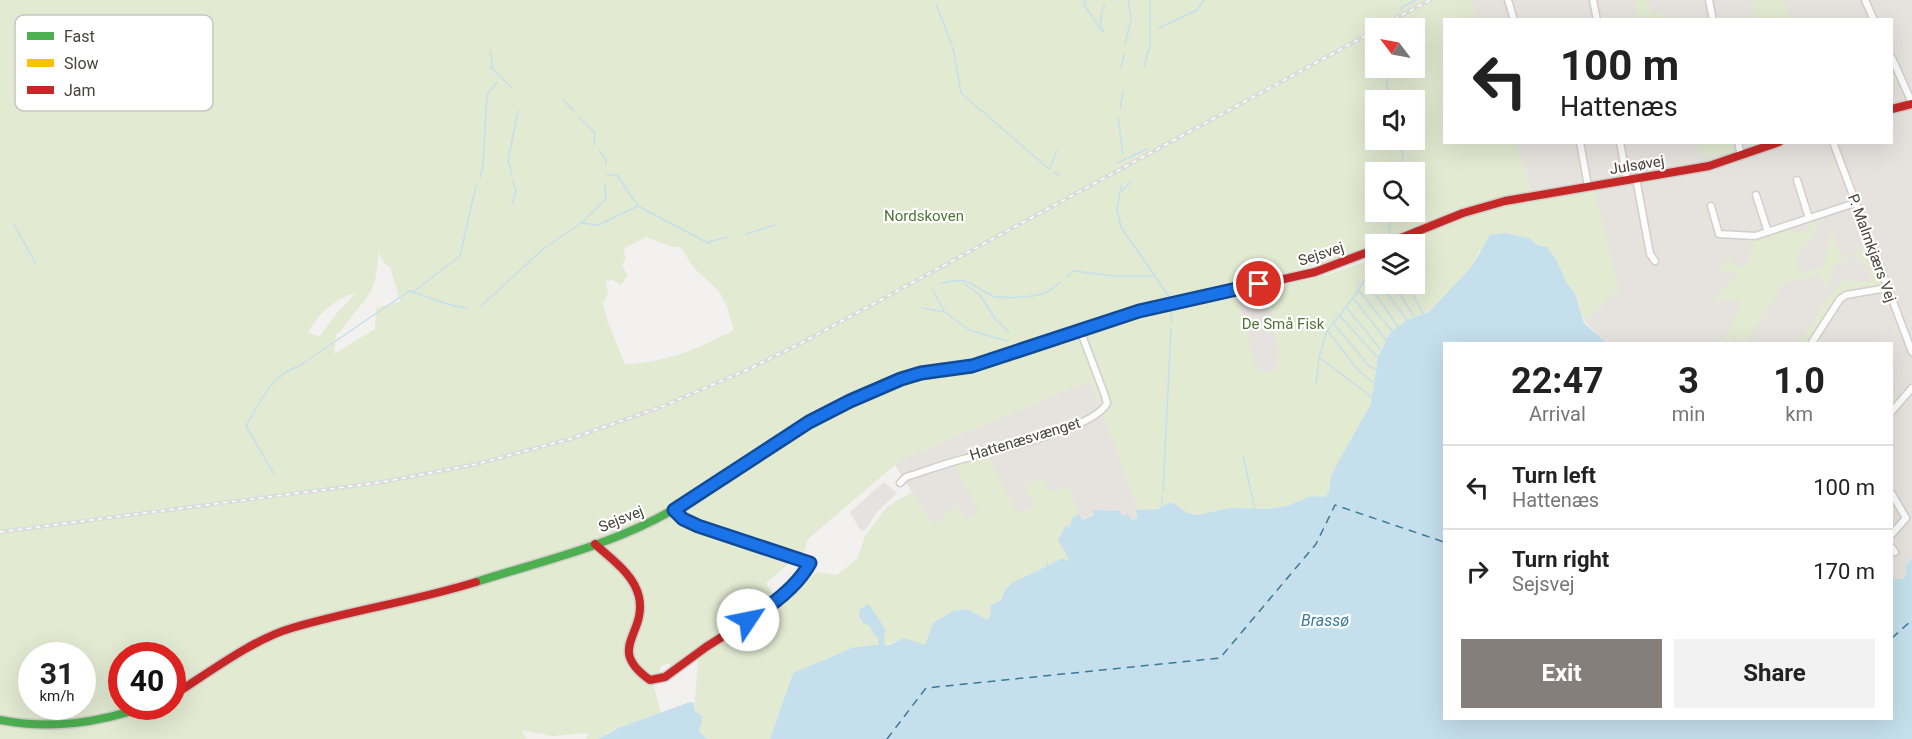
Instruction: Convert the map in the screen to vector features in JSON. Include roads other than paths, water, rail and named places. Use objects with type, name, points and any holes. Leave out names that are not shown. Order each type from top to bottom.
[{"type":"street","points":[[1508,0],[1513,18]]},
{"type":"street","points":[[1593,0],[1597,18]]},
{"type":"street","points":[[1709,0],[1713,18]]},
{"type":"street","points":[[1865,0],[1873,18]]},
{"type":"street","points":[[1893,60],[1912,103],[1893,109]]},
{"type":"street","points":[[1580,144],[1588,186]]},
{"type":"street","points":[[1621,144],[1650,254],[1655,261]]},
{"type":"street","points":[[1738,144],[1741,156]]},
{"type":"street","name":"Julsøvej","points":[[1411,234],[1463,213],[1530,195],[1709,166],[1774,144]]},
{"type":"street","name":"P. Malmkjærs Vej","points":[[1834,144],[1912,352]]},
{"type":"street","points":[[1797,180],[1809,218]]},
{"type":"street","points":[[1756,195],[1768,232]]},
{"type":"street","points":[[1711,206],[1719,234],[1755,236],[1856,203]]},
{"type":"street","name":"Sejsvej","points":[[186,687],[267,638],[291,628],[438,594],[595,544],[674,510],[809,422],[876,389],[911,375],[979,364],[1139,311],[1315,272],[1365,253]]},
{"type":"street","points":[[1812,342],[1840,299],[1846,295],[1887,288]]},
{"type":"street","name":"Hattenæsvænget","points":[[900,483],[906,477],[961,459],[1069,428],[1090,419],[1105,407],[1107,403],[1104,393],[1080,330]]},
{"type":"street","points":[[1893,410],[1912,388]]},
{"type":"street","points":[[1893,496],[1906,518],[1893,533]]},
{"type":"street","points":[[595,544],[627,574],[639,599],[636,624],[628,646],[631,663],[650,680],[665,678],[706,647],[763,611],[790,588],[810,563],[698,526],[683,519],[674,510]]},
{"type":"street","points":[[0,720],[39,726],[66,725],[108,718]]},
{"type":"water","name":"Brassø","points":[[1505,233],[1529,238],[1537,245],[1547,247],[1556,259],[1567,284],[1575,293],[1584,323],[1606,342],[1443,342],[1443,720],[1893,720],[1893,579],[1904,579],[1907,572],[1905,567],[1912,558],[1912,739],[770,739],[793,673],[852,648],[890,645],[904,638],[925,645],[933,623],[953,611],[968,609],[987,620],[990,616],[991,605],[1001,600],[1005,590],[1012,583],[1047,566],[1047,560],[1049,565],[1063,558],[1067,561],[1069,559],[1058,540],[1066,525],[1069,528],[1073,517],[1079,514],[1082,520],[1094,515],[1093,510],[1120,511],[1122,516],[1128,514],[1131,520],[1138,518],[1135,510],[1158,509],[1171,502],[1189,514],[1198,515],[1229,508],[1269,509],[1287,506],[1311,496],[1325,497],[1329,492],[1331,476],[1371,404],[1378,358],[1386,340],[1392,331],[1407,320],[1429,312],[1472,266],[1490,235]]},
{"type":"water","points":[[869,604],[887,632],[876,637],[869,625],[864,624],[859,616],[860,609]]},
{"type":"water","points":[[690,702],[694,703],[694,710],[703,717],[699,731],[707,739],[598,739],[618,728]]},
{"type":"waterway","points":[[1086,0],[1084,5],[1101,30]]},
{"type":"waterway","points":[[1125,44],[1131,20],[1128,0]]},
{"type":"waterway","points":[[1159,28],[1197,10],[1204,0]]},
{"type":"waterway","points":[[1401,10],[1402,7],[1416,0]]},
{"type":"waterway","points":[[1144,67],[1150,45],[1150,1]]},
{"type":"waterway","points":[[936,4],[952,45]]},
{"type":"waterway","points":[[1104,32],[1101,19],[1105,5]]},
{"type":"waterway","points":[[953,48],[961,93],[1049,169]]},
{"type":"waterway","points":[[490,51],[493,68]]},
{"type":"waterway","points":[[1121,67],[1124,55]]},
{"type":"waterway","points":[[490,67],[511,87]]},
{"type":"waterway","points":[[1388,78],[1386,84],[1388,90]]},
{"type":"waterway","points":[[480,178],[483,165],[487,95],[497,82]]},
{"type":"waterway","points":[[1120,109],[1123,92]]},
{"type":"waterway","points":[[563,100],[574,111]]},
{"type":"waterway","points":[[512,175],[508,160],[518,111]]},
{"type":"waterway","points":[[579,117],[595,133],[594,144]]},
{"type":"waterway","points":[[1118,118],[1123,154]]},
{"type":"waterway","points":[[1117,163],[1147,149]]},
{"type":"waterway","points":[[599,150],[606,160],[606,165]]},
{"type":"waterway","points":[[1402,150],[1403,162]]},
{"type":"waterway","points":[[1049,169],[1057,151]]},
{"type":"waterway","points":[[1054,172],[1059,175]]},
{"type":"waterway","points":[[607,175],[617,175],[638,206],[710,244]]},
{"type":"waterway","points":[[512,204],[516,191],[513,181]]},
{"type":"waterway","points":[[1122,191],[1131,181]]},
{"type":"waterway","points":[[481,306],[542,250],[581,223],[606,199],[605,183]]},
{"type":"waterway","points":[[413,292],[460,256],[476,186]]},
{"type":"waterway","points":[[1121,186],[1117,210],[1121,227],[1170,298]]},
{"type":"waterway","points":[[582,223],[598,225],[638,206]]},
{"type":"waterway","points":[[1390,234],[1391,222]]},
{"type":"waterway","points":[[14,224],[36,264]]},
{"type":"waterway","points":[[746,234],[775,225]]},
{"type":"waterway","points":[[709,242],[727,237]]},
{"type":"waterway","points":[[1067,277],[1073,271],[1114,276],[1153,276]]},
{"type":"waterway","points":[[1316,384],[1319,358],[1327,331],[1365,279]]},
{"type":"waterway","points":[[941,283],[965,281],[993,296],[1011,297],[1045,293],[1060,282]]},
{"type":"waterway","points":[[963,283],[980,295],[997,321],[1009,332]]},
{"type":"waterway","points":[[933,290],[944,311]]},
{"type":"waterway","points":[[274,474],[246,426],[261,399],[280,376],[299,366],[409,291],[467,308]]},
{"type":"waterway","points":[[1359,291],[1392,331]]},
{"type":"waterway","points":[[1376,294],[1398,327]]},
{"type":"waterway","points":[[1388,294],[1407,320]]},
{"type":"waterway","points":[[1399,294],[1415,318]]},
{"type":"waterway","points":[[1412,294],[1424,315]]},
{"type":"waterway","points":[[1354,299],[1386,340]]},
{"type":"waterway","points":[[922,308],[945,312],[969,330],[1007,341]]},
{"type":"waterway","points":[[1347,308],[1381,350]]},
{"type":"waterway","points":[[1171,322],[1172,309]]},
{"type":"waterway","points":[[1340,316],[1378,358]]},
{"type":"waterway","points":[[1334,324],[1369,366],[1375,369]]},
{"type":"waterway","points":[[1163,492],[1171,329]]},
{"type":"waterway","points":[[1328,332],[1360,372],[1375,384]]},
{"type":"waterway","points":[[1320,358],[1373,398]]},
{"type":"waterway","points":[[1243,455],[1255,510]]},
{"type":"waterway","points":[[1162,498],[1162,508]]},
{"type":"waterway","points":[[881,635],[882,645]]},
{"type":"railway","points":[[1397,18],[1430,0]]},
{"type":"railway","points":[[0,532],[383,482],[477,464],[570,439],[661,407],[749,369],[807,340],[1365,36]]},
{"type":"park label","name":"Nordskoven","points":[[924,216]]},
{"type":"park label","name":"De Små Fisk","points":[[1283,324]]}]
